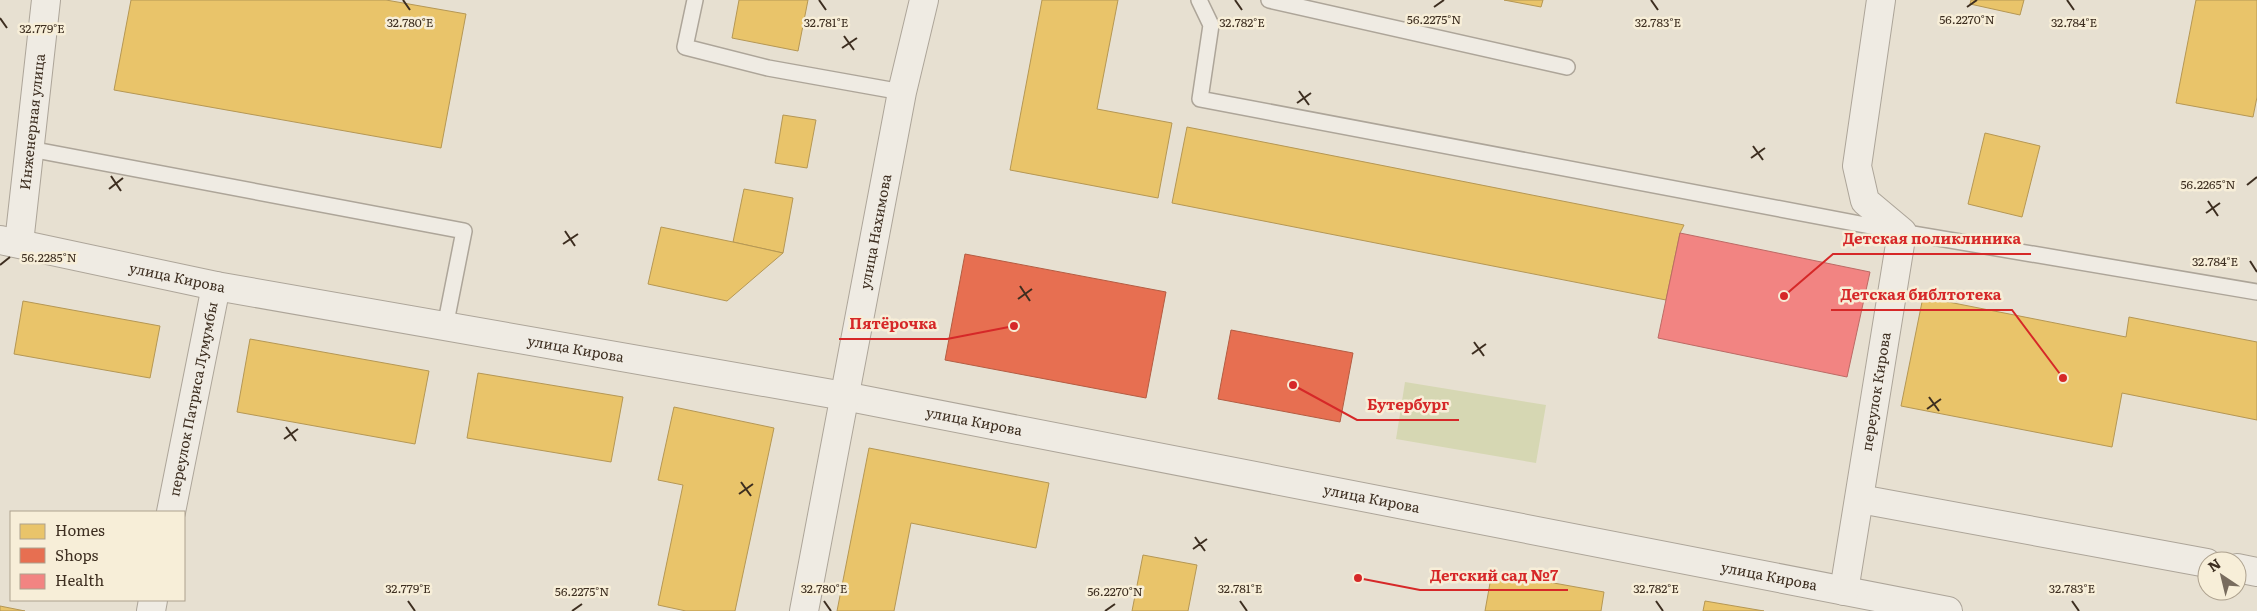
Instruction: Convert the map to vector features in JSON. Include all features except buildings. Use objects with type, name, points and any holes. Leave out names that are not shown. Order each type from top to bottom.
[{"type":"street","name":"Инженерная улица","points":[[10,241],[30,149],[46,0]]},
{"type":"street","name":"улица Нахимова","points":[[804,611],[902,92],[924,0]]},
{"type":"street","points":[[1880,0],[1857,166],[1865,201],[1902,232]]},
{"type":"street","name":"переулок Кирова","points":[[1844,591],[1902,232]]},
{"type":"street","name":"улица Кирова","points":[[10,241],[216,286],[844,396],[1948,611]]},
{"type":"street","name":"переулок Патриса Лумумбы","points":[[171,511],[216,286]]},
{"type":"street","points":[[1860,499],[2197,561]]},
{"type":"lane","points":[[695,0],[685,47],[768,68],[902,92]]},
{"type":"lane","points":[[1199,0],[1211,25],[1200,99],[1902,232],[2257,292]]},
{"type":"lane","points":[[1269,0],[1567,67]]},
{"type":"lane","points":[[30,149],[464,231],[445,327]]},
{"type":"green space","points":[[1405,382],[1546,405],[1536,463],[1396,439]]},
{"type":"place","name":"Детская поликлиника","points":[[1784,296]]},
{"type":"place","name":"Пятёрочка","points":[[1014,326]]},
{"type":"place","name":"Детская библтотека","points":[[2063,378]]},
{"type":"place","name":"Бутербург","points":[[1293,385]]},
{"type":"place","name":"Детский сад №7","points":[[1358,578]]}]
